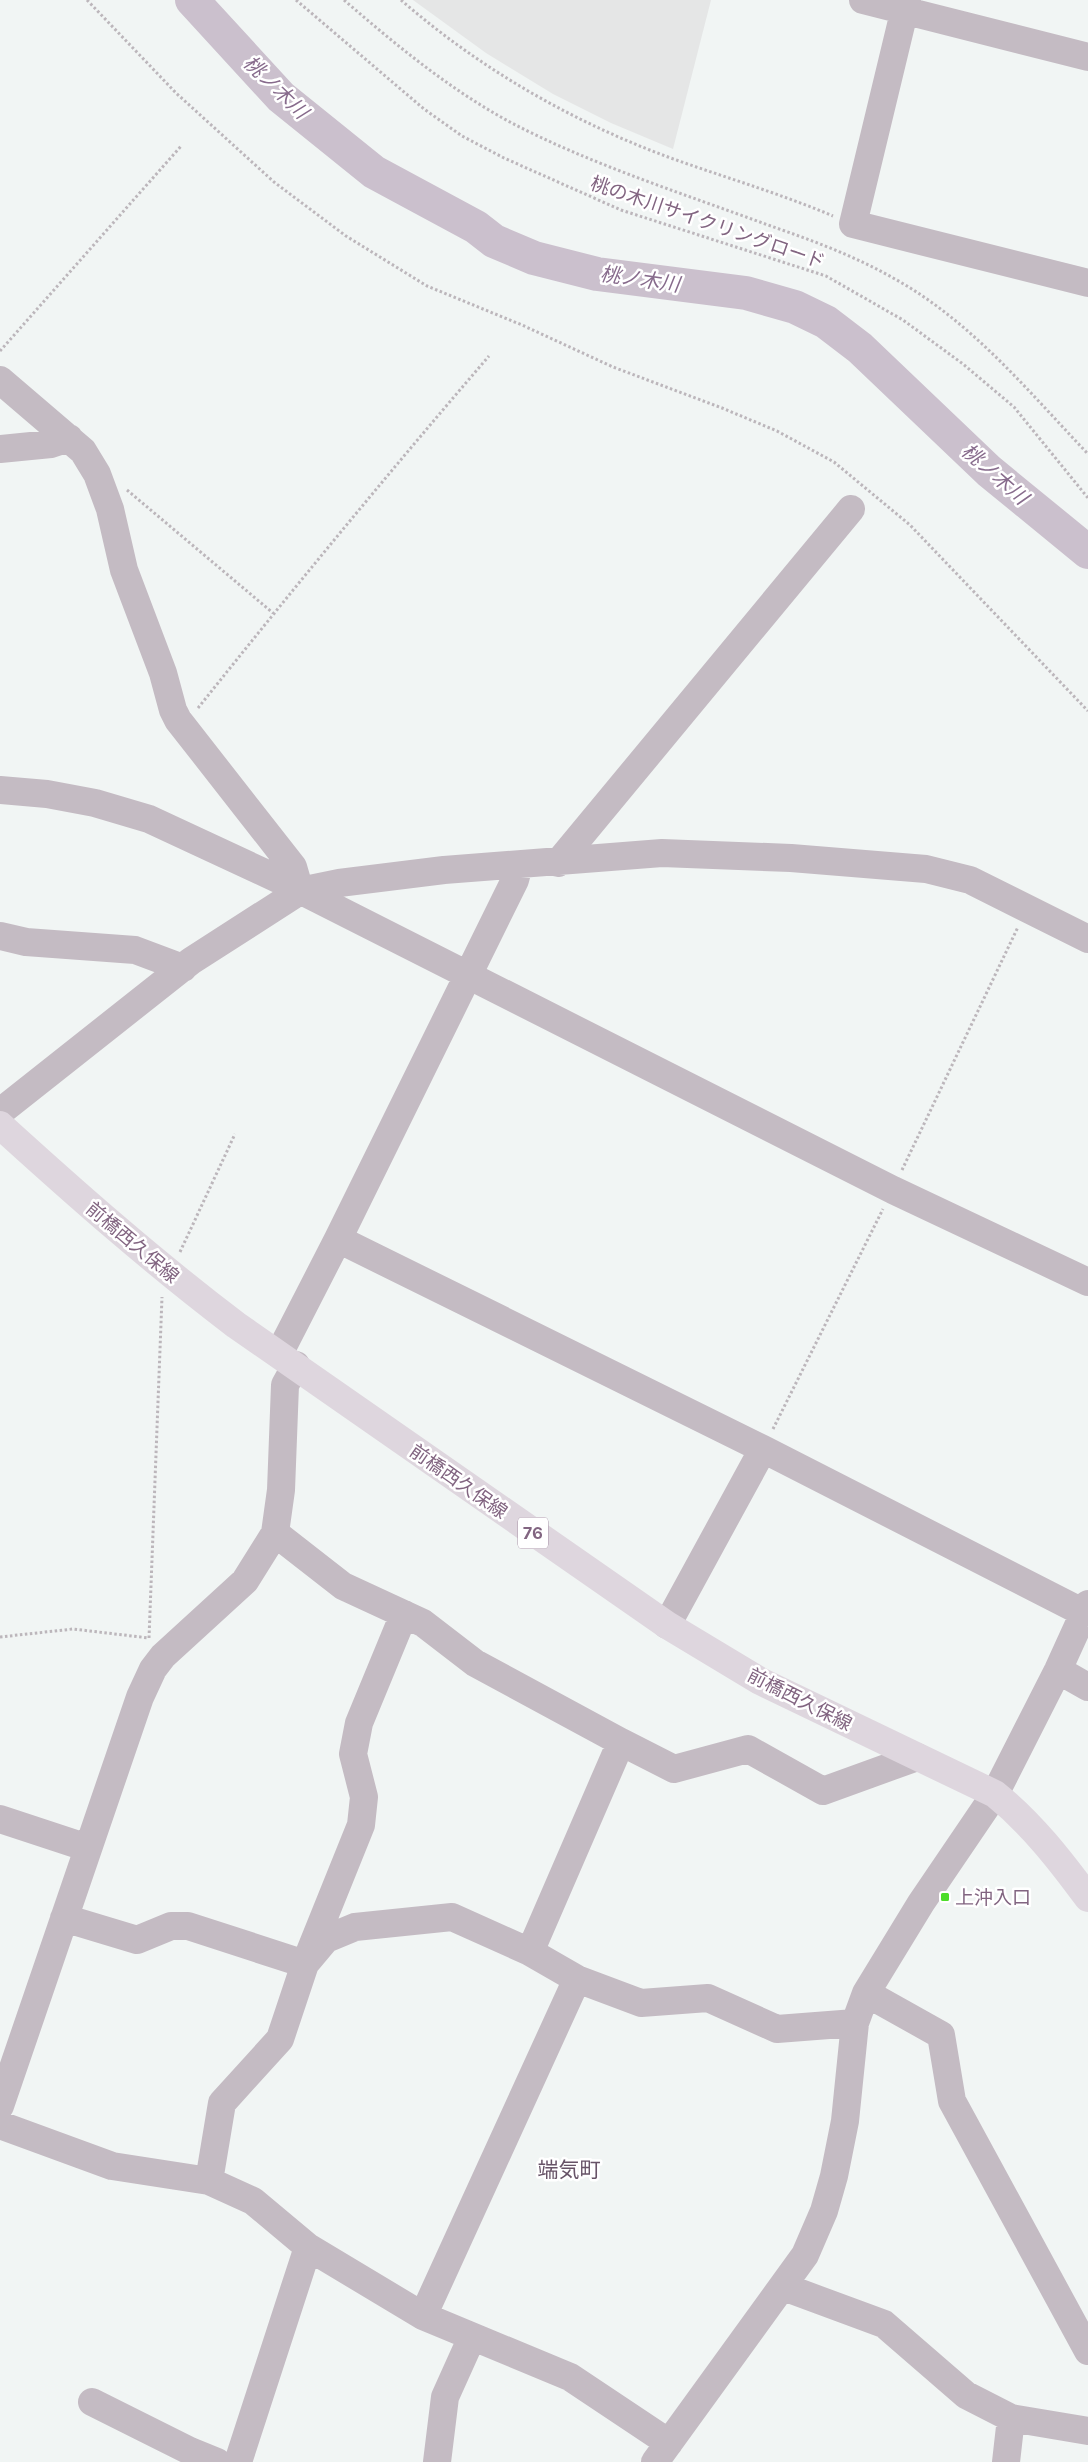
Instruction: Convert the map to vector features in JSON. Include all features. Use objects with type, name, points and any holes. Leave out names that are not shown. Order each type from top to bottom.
[{"type":"main road","name":"前橋西久保線","points":[[0,1125],[111,1226],[169,1274],[236,1325],[288,1359],[622,1596],[760,1681],[995,1794],[1020,1814],[1056,1855],[1088,1898]]},
{"type":"street","points":[[863,0],[906,5],[1088,56]]},
{"type":"street","points":[[906,5],[853,224],[1088,283]]},
{"type":"street","points":[[0,380],[84,451],[97,474],[110,508],[124,570],[163,673],[173,710],[292,867],[300,891]]},
{"type":"street","points":[[0,449],[51,444],[69,438]]},
{"type":"street","points":[[558,863],[851,509]]},
{"type":"street","points":[[0,790],[47,794],[95,803],[149,819],[469,975],[893,1190],[1088,1282]]},
{"type":"street","points":[[0,1112],[183,968],[300,891],[339,883],[434,871],[662,854],[791,858],[926,869],[970,880],[1088,939]]},
{"type":"street","points":[[0,2106],[140,1696],[153,1669],[163,1656],[245,1581],[275,1533],[281,1490],[285,1385],[288,1359],[338,1239],[515,880],[519,865]]},
{"type":"street","points":[[0,936],[26,942],[134,950],[183,968]]},
{"type":"street","points":[[0,2125],[112,2166],[209,2181],[253,2201],[308,2247],[422,2316],[570,2377],[662,2452],[805,2256],[824,2211],[834,2176],[845,2121],[855,2023],[866,1993],[921,1903],[995,1794],[1058,1670],[1086,1609],[338,1239]]},
{"type":"street","points":[[667,1625],[763,1449]]},
{"type":"street","points":[[275,1533],[343,1586],[423,1622],[475,1663],[674,1769],[748,1749],[823,1791],[918,1757]]},
{"type":"street","points":[[209,2181],[222,2104],[280,2039],[305,1964],[362,1825],[364,1797],[353,1754],[359,1724],[404,1614]]},
{"type":"street","points":[[1058,1670],[1088,1687]]},
{"type":"street","points":[[530,1952],[621,1742]]},
{"type":"street","points":[[0,1819],[88,1848]]},
{"type":"street","points":[[305,1964],[326,1939],[355,1927],[452,1917],[530,1952],[577,1979],[641,2003],[708,1998],[777,2029],[855,2023]]},
{"type":"street","points":[[64,1918],[137,1940],[171,1926],[188,1926],[305,1964]]},
{"type":"street","points":[[422,2316],[577,1979]]},
{"type":"street","points":[[866,1993],[941,2035],[952,2101],[1088,2351]]},
{"type":"street","points":[[238,2462],[308,2247]]},
{"type":"street","points":[[784,2287],[884,2324],[966,2394],[1012,2418],[1088,2431]]},
{"type":"street","points":[[438,2462],[445,2397],[472,2337]]},
{"type":"street","points":[[92,2402],[188,2457],[217,2462]]},
{"type":"street","points":[[1006,2462],[1012,2418]]},
{"type":"path","points":[[87,0],[176,93],[274,182],[346,236],[428,286],[522,325],[613,367],[778,431],[834,462],[910,526],[1088,710]]},
{"type":"path","name":"桃の木川サイクリングロード","points":[[296,0],[424,109],[462,136],[504,158],[621,210],[826,276],[903,320],[964,364],[1014,407],[1088,498]]},
{"type":"path","points":[[344,0],[423,66],[466,96],[509,121],[561,145],[654,183],[807,239],[894,278],[930,301],[968,330],[1005,364],[1088,454]]},
{"type":"path","points":[[401,0],[462,50],[510,81],[566,111],[666,156],[794,200],[853,224]]},
{"type":"path","points":[[0,351],[182,144]]},
{"type":"path","points":[[185,728],[195,711],[273,613],[395,465],[490,356]]},
{"type":"path","points":[[97,474],[113,478],[273,613]]},
{"type":"path","points":[[763,1449],[893,1190],[1027,908]]},
{"type":"path","points":[[0,1637],[73,1630],[149,1638],[162,1293],[169,1274],[235,1134]]},
{"type":"shaded area","points":[[413,0],[711,0],[673,149],[611,123],[553,94],[486,53]]},
{"type":"waterway","name":"桃ノ木川","points":[[192,0],[281,97],[374,172],[476,227],[494,241],[534,258],[597,274],[746,293],[795,307],[826,322],[860,348],[989,471],[1088,552]]},
{"type":"place","name":"上沖入口","points":[[945,1897]]},
{"type":"district","name":"端気町","points":[[569,2170]]}]
